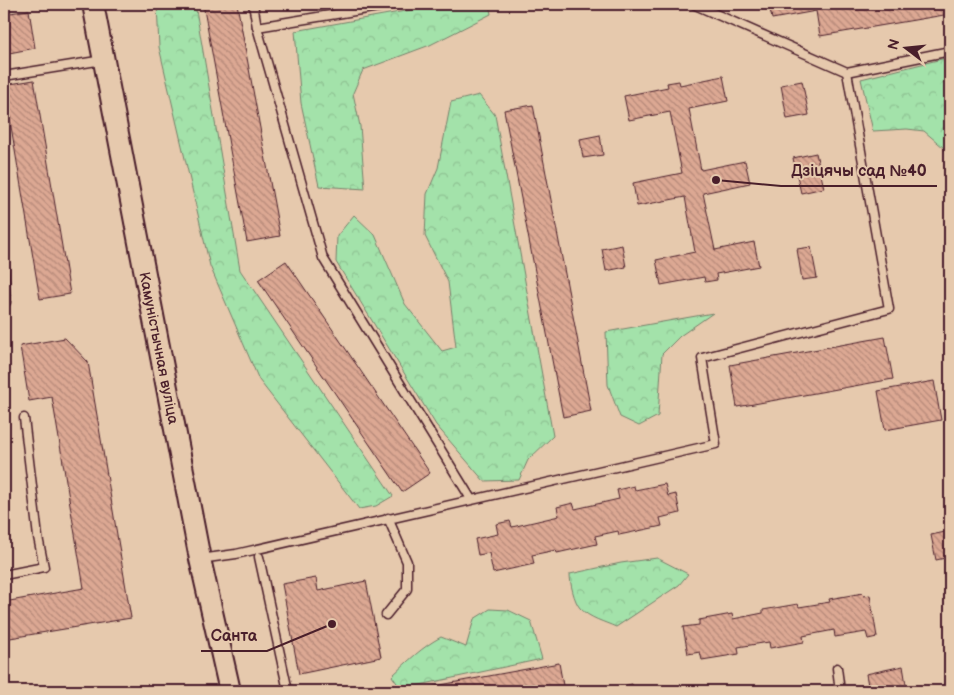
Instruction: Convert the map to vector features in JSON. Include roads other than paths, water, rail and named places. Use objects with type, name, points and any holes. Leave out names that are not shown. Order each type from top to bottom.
[{"type":"street","name":"Камуністычная вуліца","points":[[93,4],[200,559],[230,691]]},
{"type":"lane","points":[[253,4],[257,27],[323,258],[471,499]]},
{"type":"lane","points":[[257,27],[397,4]]},
{"type":"lane","points":[[693,4],[847,72],[950,51]]},
{"type":"lane","points":[[4,76],[103,60]]},
{"type":"lane","points":[[200,559],[236,554],[716,444],[702,358],[889,309],[847,72]]},
{"type":"lane","points":[[4,268],[6,302],[4,302]]},
{"type":"lane","points":[[4,575],[44,567],[38,538],[24,418]]},
{"type":"lane","points":[[386,615],[406,589],[407,562],[388,518]]},
{"type":"lane","points":[[260,557],[288,691]]},
{"type":"lane","points":[[837,668],[840,691]]},
{"type":"place","name":"Дзіцячы сад №40","points":[[716,180]]},
{"type":"place","name":"Санта","points":[[332,624]]}]
